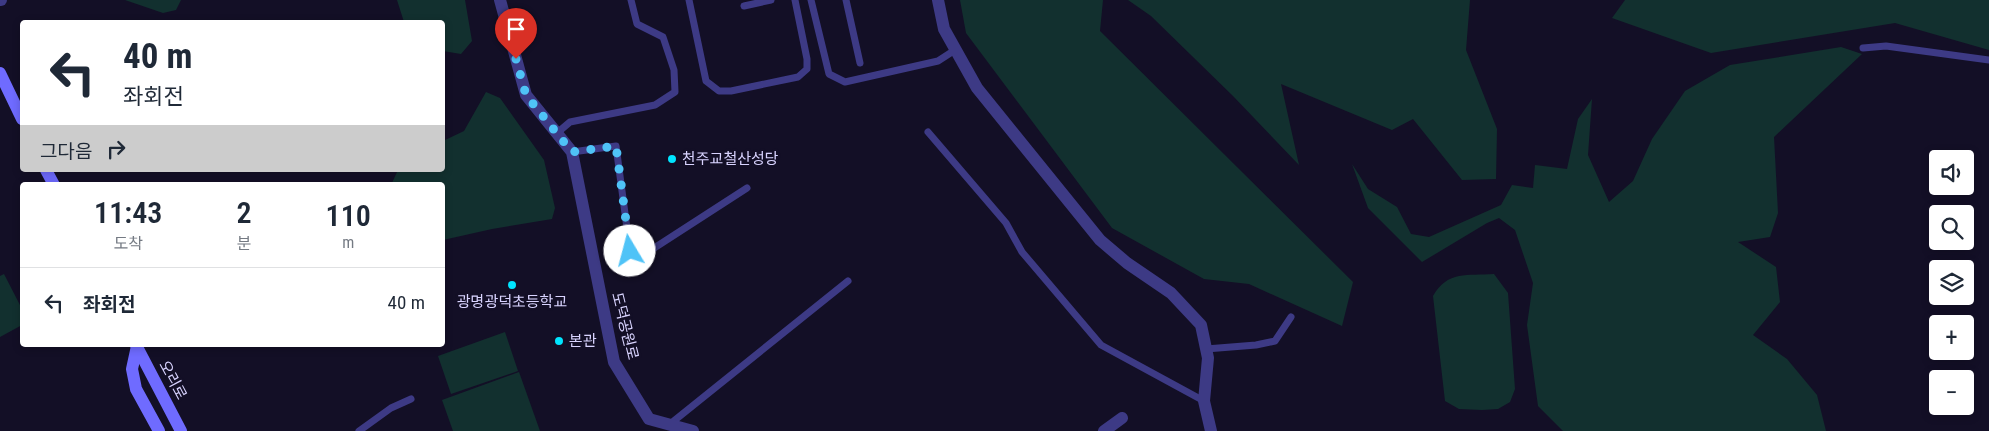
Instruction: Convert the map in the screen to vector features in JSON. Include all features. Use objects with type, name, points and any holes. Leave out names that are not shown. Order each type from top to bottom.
[{"type":"main road","points":[[0,73],[20,115]]},
{"type":"main road","points":[[137,347],[132,370],[136,389],[159,431]]},
{"type":"main road","name":"오리로","points":[[138,347],[181,431]]},
{"type":"street","name":"도덕공원로","points":[[500,0],[526,95],[572,152],[614,362],[649,419],[693,431]]},
{"type":"street","points":[[938,0],[944,29],[954,50],[977,88],[1100,240],[1127,263],[1171,293],[1201,325],[1208,358],[1204,401],[1211,431]]},
{"type":"street","points":[[1104,431],[1122,418]]},
{"type":"lane","points":[[557,133],[570,122],[655,105],[675,92],[674,70],[663,37],[637,24],[631,0]]},
{"type":"lane","points":[[689,0],[706,81],[719,91],[731,91],[798,78],[807,69],[807,60],[795,0]]},
{"type":"lane","points":[[744,6],[771,0]]},
{"type":"lane","points":[[811,0],[829,74],[846,82],[938,61],[954,50]]},
{"type":"lane","points":[[846,0],[860,63]]},
{"type":"lane","points":[[1863,48],[1886,46],[1989,60]]},
{"type":"lane","points":[[928,132],[1006,223],[1022,252],[1100,345],[1204,401]]},
{"type":"lane","points":[[572,152],[616,146],[630,251],[648,252],[747,188]]},
{"type":"lane","points":[[670,425],[848,281]]},
{"type":"lane","points":[[1206,349],[1256,345],[1275,341],[1291,317]]},
{"type":"lane","points":[[360,431],[391,408],[411,399]]},
{"type":"green space","points":[[125,0],[181,0],[176,10],[163,13]]},
{"type":"green space","points":[[397,0],[465,0],[472,41],[461,54],[445,51],[445,20],[403,20]]},
{"type":"green space","points":[[960,0],[1103,0],[1100,31],[1353,282],[1342,326],[1249,284],[1204,279],[1112,228],[966,33]]},
{"type":"green space","points":[[1128,0],[1470,0],[1466,50],[1497,129],[1496,179],[1462,180],[1413,119],[1392,130],[1281,84],[1299,165],[1233,96],[1151,16]]},
{"type":"green space","points":[[1625,0],[1989,0],[1989,50],[1895,23],[1711,53],[1612,18]]},
{"type":"green space","points":[[1841,47],[1862,54],[1774,137],[1778,213],[1770,237],[1738,242],[1776,267],[1780,302],[1753,335],[1787,359],[1817,395],[1826,431],[1563,431],[1538,406],[1527,325],[1533,283],[1515,230],[1499,218],[1487,223],[1422,262],[1368,208],[1352,164],[1368,189],[1397,207],[1411,234],[1429,237],[1501,205],[1512,185],[1533,188],[1535,165],[1567,169],[1578,119],[1592,99],[1588,155],[1609,202],[1633,181],[1652,139],[1685,91],[1730,65]]},
{"type":"green space","points":[[486,92],[500,98],[544,160],[555,208],[552,219],[445,240],[445,182],[392,182],[397,172],[445,172],[445,140],[464,131]]},
{"type":"green space","points":[[4,274],[20,305],[20,326],[0,337],[0,276]]},
{"type":"green space","points":[[1494,274],[1508,293],[1515,389],[1510,402],[1498,409],[1459,409],[1445,401],[1433,296],[1445,282],[1452,278],[1467,275]]},
{"type":"green space","points":[[505,332],[518,371],[451,394],[438,356]]},
{"type":"green space","points":[[519,372],[540,431],[453,431],[442,400]]},
{"type":"place","name":"천주교철산성당","points":[[672,159]]},
{"type":"place","name":"광명광덕초등학교","points":[[512,285]]},
{"type":"place","name":"본관","points":[[559,341]]},
{"type":"route","points":[[516,59],[526,95],[572,152],[616,146],[630,251]]}]
